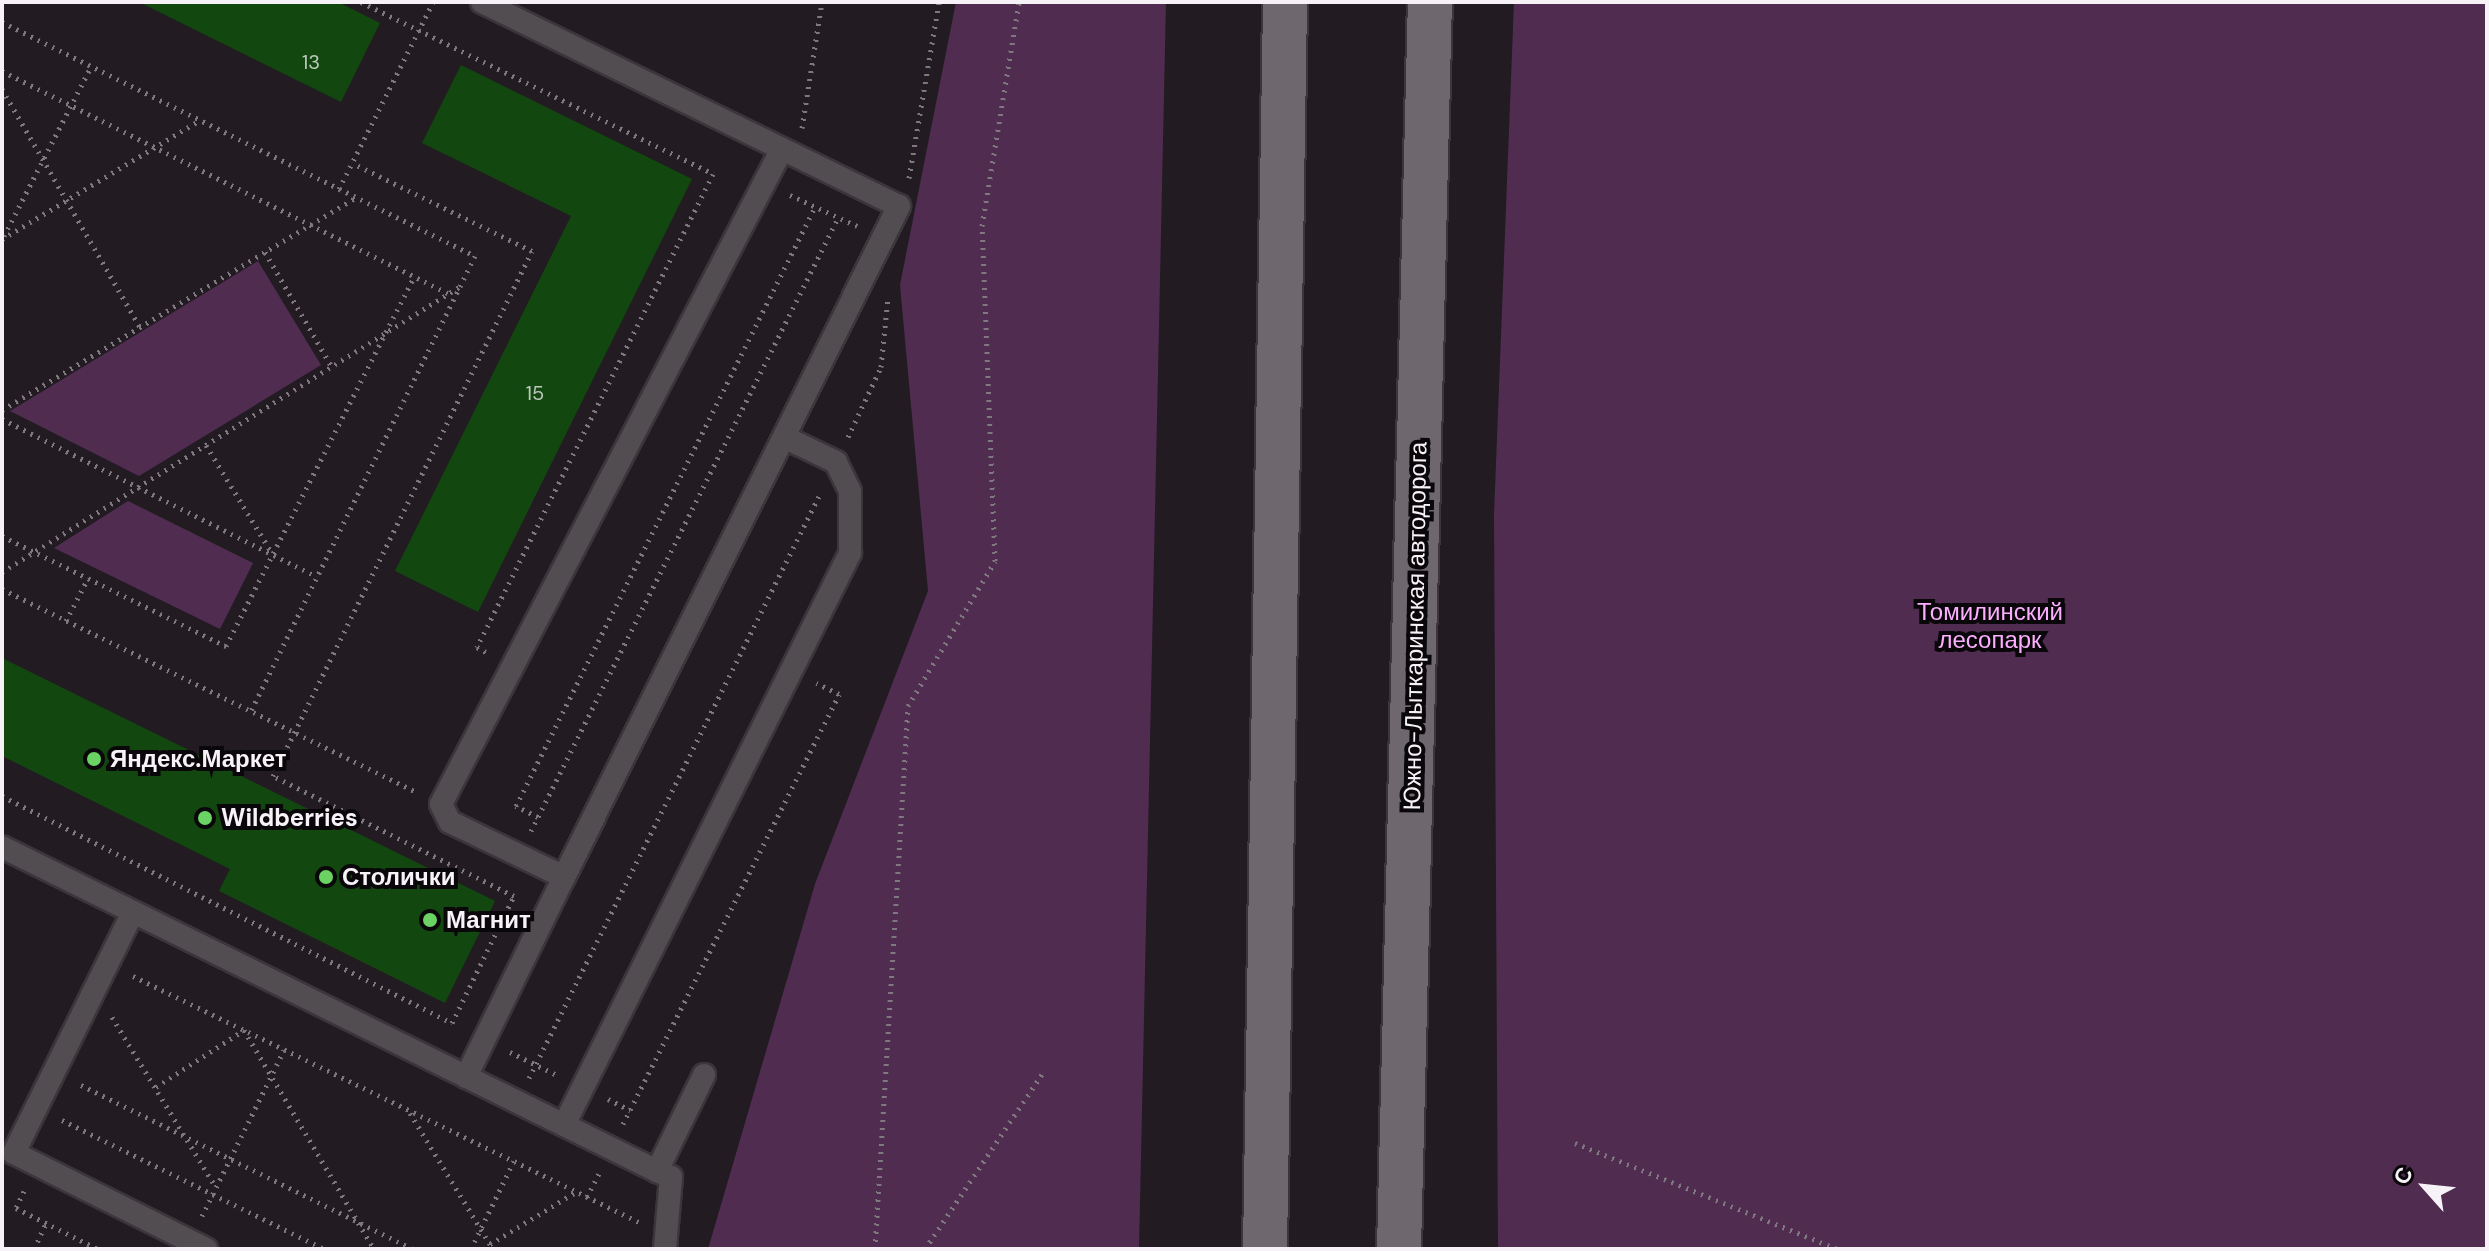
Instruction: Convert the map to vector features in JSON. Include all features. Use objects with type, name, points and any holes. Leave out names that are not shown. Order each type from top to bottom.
[{"type":"main road","points":[[1265,1249],[1285,2]]},
{"type":"main road","name":"Южно-Лыткаринская автодорога","points":[[1399,1249],[1430,2]]},
{"type":"lane","points":[[466,1077],[899,206],[482,2]]},
{"type":"lane","points":[[564,877],[450,822],[441,804],[782,149]]},
{"type":"lane","points":[[564,1125],[850,553],[850,491],[836,462],[786,438]]},
{"type":"lane","points":[[2,847],[671,1177],[666,1242]]},
{"type":"lane","points":[[133,912],[14,1153],[198,1245]]},
{"type":"lane","points":[[657,1171],[704,1075]]},
{"type":"path","points":[[361,2],[713,174],[477,647],[513,666]]},
{"type":"path","points":[[339,189],[433,2]]},
{"type":"path","points":[[782,149],[803,128],[822,2]]},
{"type":"path","points":[[908,182],[939,2]]},
{"type":"path","points":[[875,1249],[908,706],[995,561],[982,226],[1019,2]]},
{"type":"path","points":[[2,22],[475,256],[250,713]]},
{"type":"path","points":[[2,240],[91,66]]},
{"type":"path","points":[[2,71],[449,294]]},
{"type":"path","points":[[2,89],[140,327]]},
{"type":"path","points":[[2,240],[200,120]]},
{"type":"path","points":[[352,163],[532,251],[273,776],[514,896],[452,1023]]},
{"type":"path","points":[[517,1102],[881,367],[893,245],[765,182]]},
{"type":"path","points":[[2,410],[356,197]]},
{"type":"path","points":[[538,817],[516,806],[815,207]]},
{"type":"path","points":[[501,889],[838,218]]},
{"type":"path","points":[[265,252],[332,367]]},
{"type":"path","points":[[2,536],[226,646],[414,277]]},
{"type":"path","points":[[2,572],[460,286]]},
{"type":"path","points":[[2,419],[317,577]]},
{"type":"path","points":[[206,445],[273,554]]},
{"type":"path","points":[[66,621],[88,578]]},
{"type":"path","points":[[2,589],[441,804]]},
{"type":"path","points":[[587,1197],[839,694]]},
{"type":"path","points":[[2,796],[484,1040],[630,1110]]},
{"type":"path","points":[[125,989],[158,924]]},
{"type":"path","points":[[107,963],[587,1197],[666,1242]]},
{"type":"path","points":[[105,1029],[118,1002]]},
{"type":"path","points":[[112,1016],[216,1187]]},
{"type":"path","points":[[244,1030],[374,1249]]},
{"type":"path","points":[[156,1087],[244,1030]]},
{"type":"path","points":[[198,1245],[216,1187],[284,1050]]},
{"type":"path","points":[[72,1096],[85,1070]]},
{"type":"path","points":[[925,1249],[1042,1074]]},
{"type":"path","points":[[78,1084],[413,1249]]},
{"type":"path","points":[[36,1107],[324,1249]]},
{"type":"path","points":[[66,1107],[16,1208],[98,1249]]},
{"type":"path","points":[[408,1110],[491,1246],[576,1192]]},
{"type":"path","points":[[1575,1143],[1837,1249]]},
{"type":"path","points":[[471,1249],[514,1161]]},
{"type":"path","points":[[34,1249],[46,1223]]},
{"type":"green space","points":[[956,2],[1166,2],[1139,1249],[708,1249],[815,884],[928,591],[900,285]]},
{"type":"green space","name":"Томилинский лесопарк","points":[[1514,2],[2487,2],[2487,1249],[1498,1249],[1494,515]]},
{"type":"green space","points":[[258,261],[321,365],[139,476],[10,411]]},
{"type":"green space","points":[[128,501],[253,563],[220,629],[54,548]]},
{"type":"building","points":[[139,2],[338,2],[380,23],[341,102]]},
{"type":"building","points":[[461,65],[692,179],[478,612],[395,571],[571,216],[422,143]]},
{"type":"building","points":[[2,658],[495,901],[445,1003],[219,891],[230,869],[2,756]]},
{"type":"place","name":"Яндекс.Маркет","points":[[94,759]]},
{"type":"place","name":"Wildberries","points":[[205,818]]},
{"type":"place","name":"Столички","points":[[326,877]]},
{"type":"place","name":"Магнит","points":[[430,920]]}]
